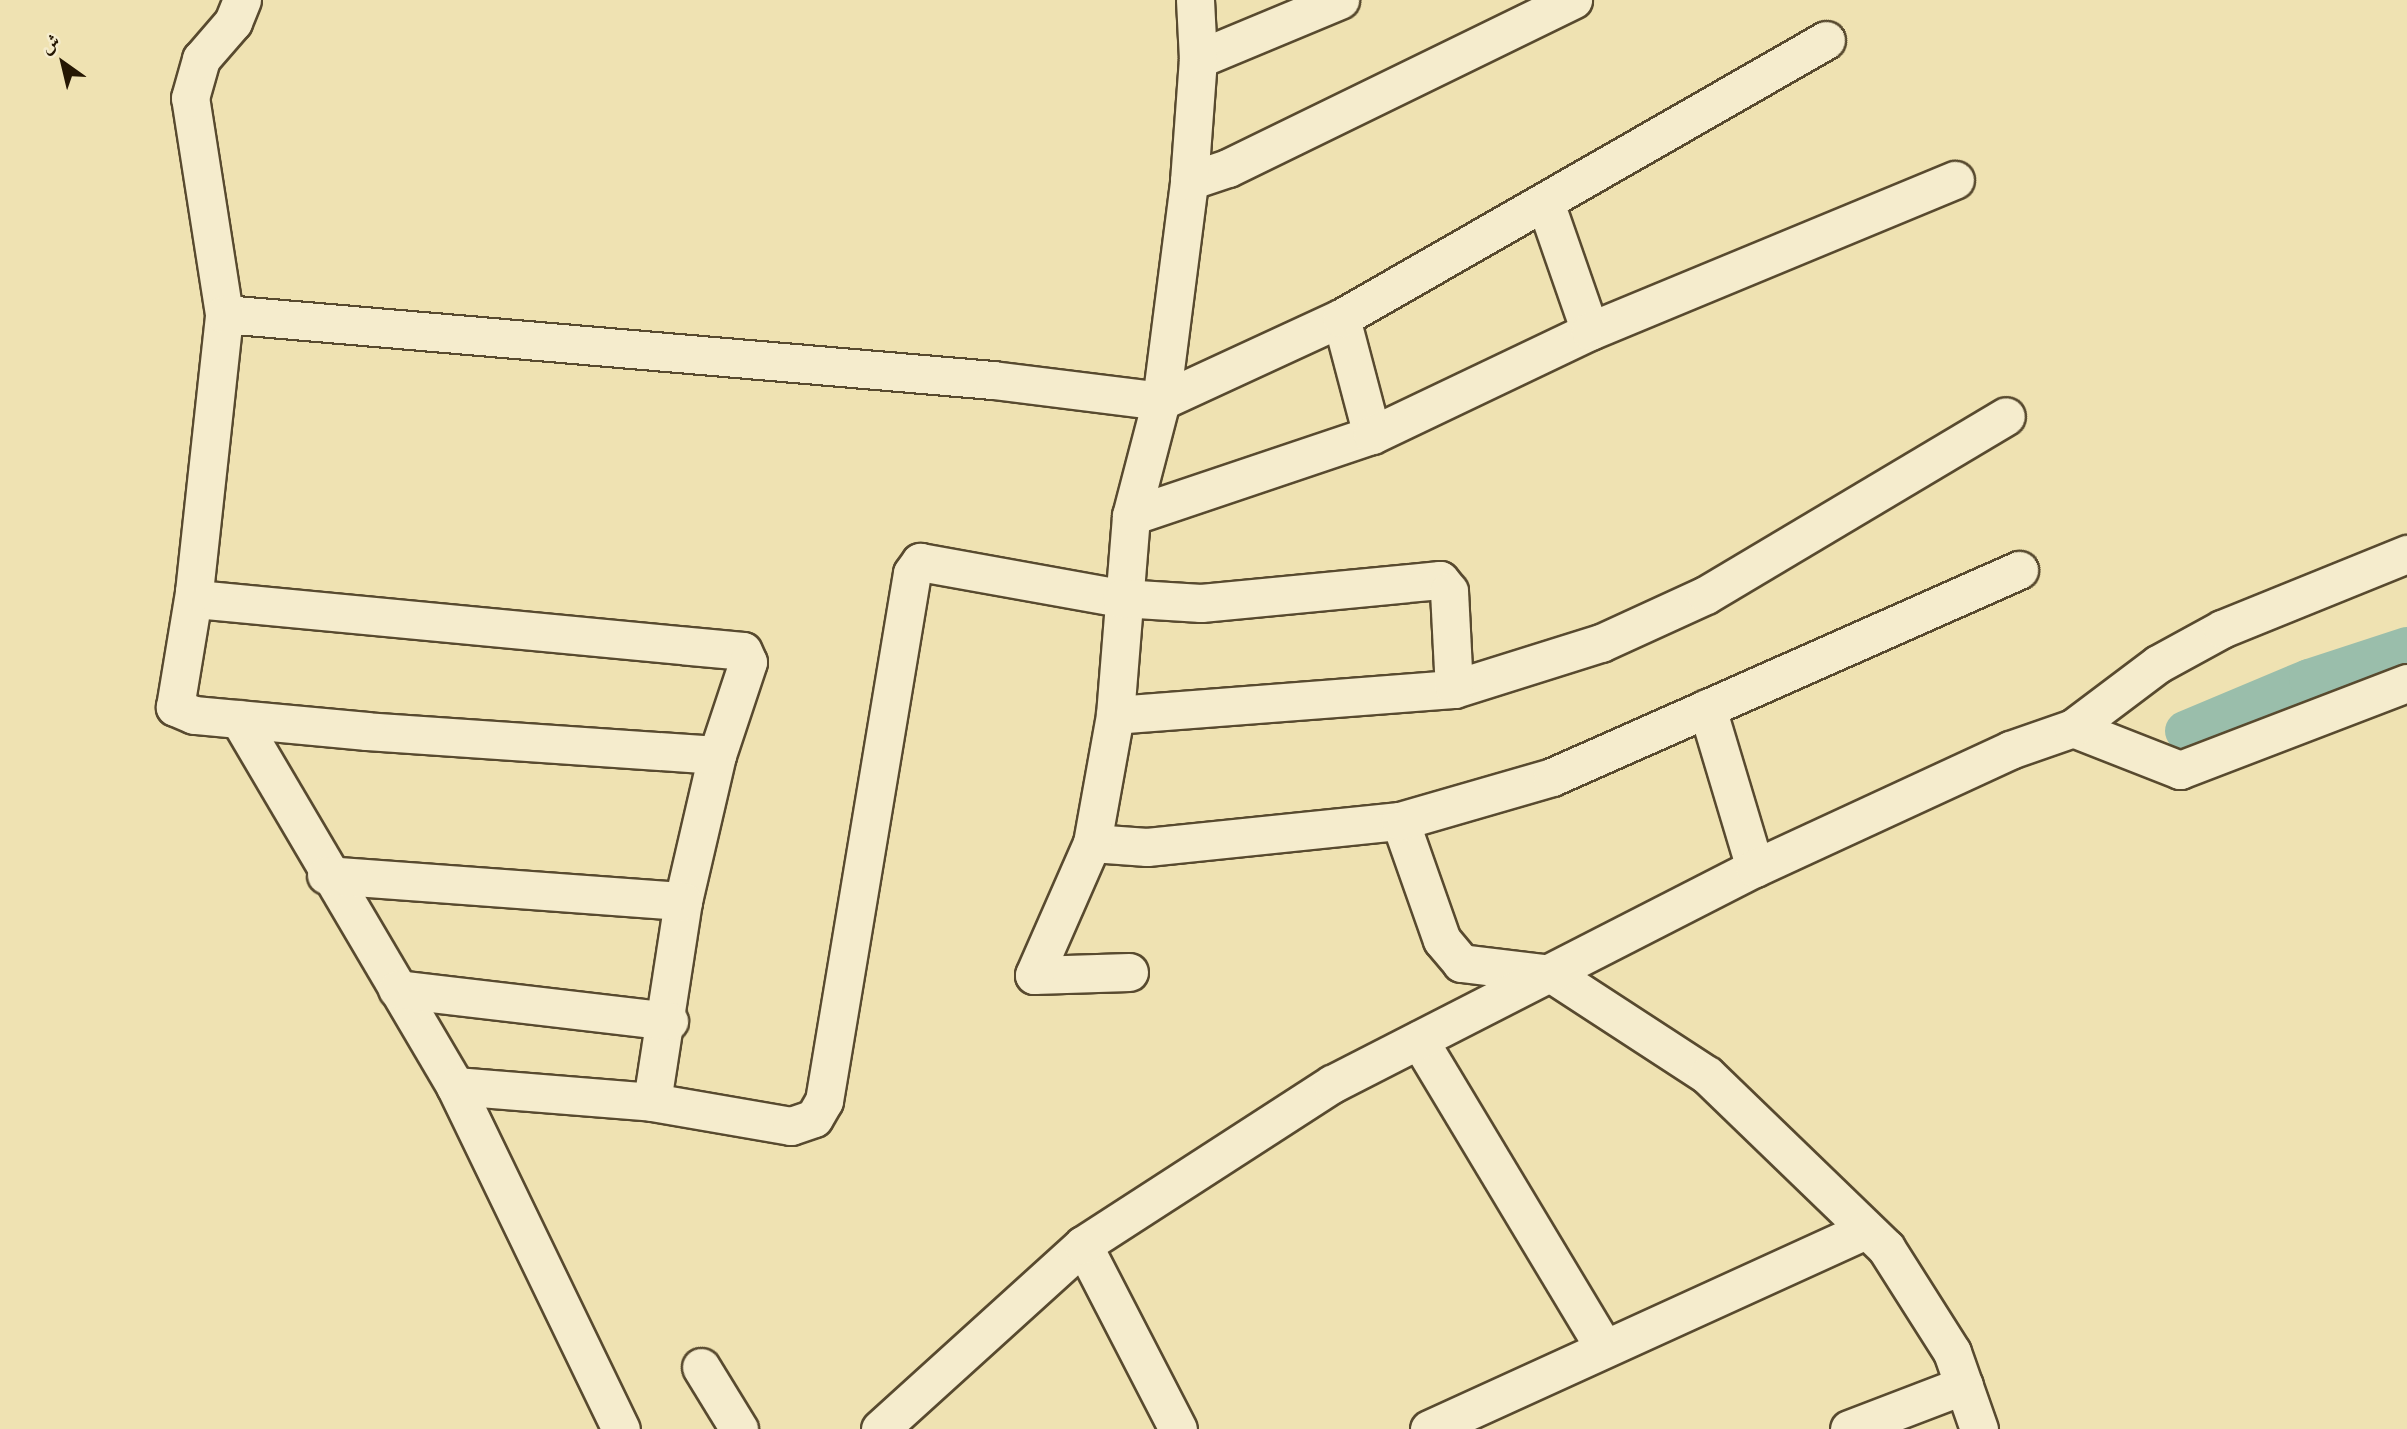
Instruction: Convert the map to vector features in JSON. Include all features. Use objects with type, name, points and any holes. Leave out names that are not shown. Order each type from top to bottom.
[{"type":"street","points":[[242,0],[233,22],[201,59],[190,98],[224,314],[194,592],[171,699],[183,713],[239,719],[717,755]]},
{"type":"street","points":[[1129,972],[1034,975],[1092,843],[1115,715],[1121,598],[1131,516],[1161,401],[1189,181],[1198,59],[1195,0]]},
{"type":"street","points":[[1198,59],[1340,0]]},
{"type":"street","points":[[1189,181],[1228,168],[1573,0]]},
{"type":"street","points":[[224,314],[993,380],[1161,401],[1341,318],[1546,205],[1826,40]]},
{"type":"street","points":[[1131,516],[1372,435],[1590,331],[1955,180]]},
{"type":"street","points":[[1546,205],[1590,331]]},
{"type":"street","points":[[1341,318],[1372,435]]},
{"type":"street","points":[[1115,715],[1454,689],[1601,643],[1706,594],[2006,416]]},
{"type":"street","points":[[880,1429],[1083,1245],[1332,1083],[1552,974],[1755,868],[2010,750],[2073,729],[2158,664],[2222,629],[2407,554]]},
{"type":"street","points":[[455,1086],[652,1102],[800,1127],[814,1118],[824,1101],[915,566],[929,560],[1121,598],[1201,603],[1440,580],[1448,591],[1454,689]]},
{"type":"street","points":[[1092,843],[1147,847],[1400,821],[1552,777],[2019,570]]},
{"type":"street","points":[[194,592],[196,599],[739,649],[748,662],[717,755],[683,901],[669,1021],[652,1102]]},
{"type":"street","points":[[2073,729],[2180,770],[2407,683]]},
{"type":"street","points":[[1707,708],[1755,868]]},
{"type":"street","points":[[239,719],[326,875],[455,1086],[621,1429]]},
{"type":"street","points":[[1400,821],[1442,940],[1461,963],[1552,974],[1707,1075],[1866,1230],[1915,1285],[1964,1385],[1979,1429]]},
{"type":"street","points":[[326,875],[683,901]]},
{"type":"street","points":[[397,989],[669,1021]]},
{"type":"street","points":[[1419,1040],[1604,1348]]},
{"type":"street","points":[[1429,1429],[1866,1230]]},
{"type":"street","points":[[1083,1245],[1178,1429]]},
{"type":"street","points":[[701,1367],[739,1429]]},
{"type":"street","points":[[1849,1429],[1964,1385]]},
{"type":"waterway","points":[[2185,731],[2309,679],[2407,647]]}]
